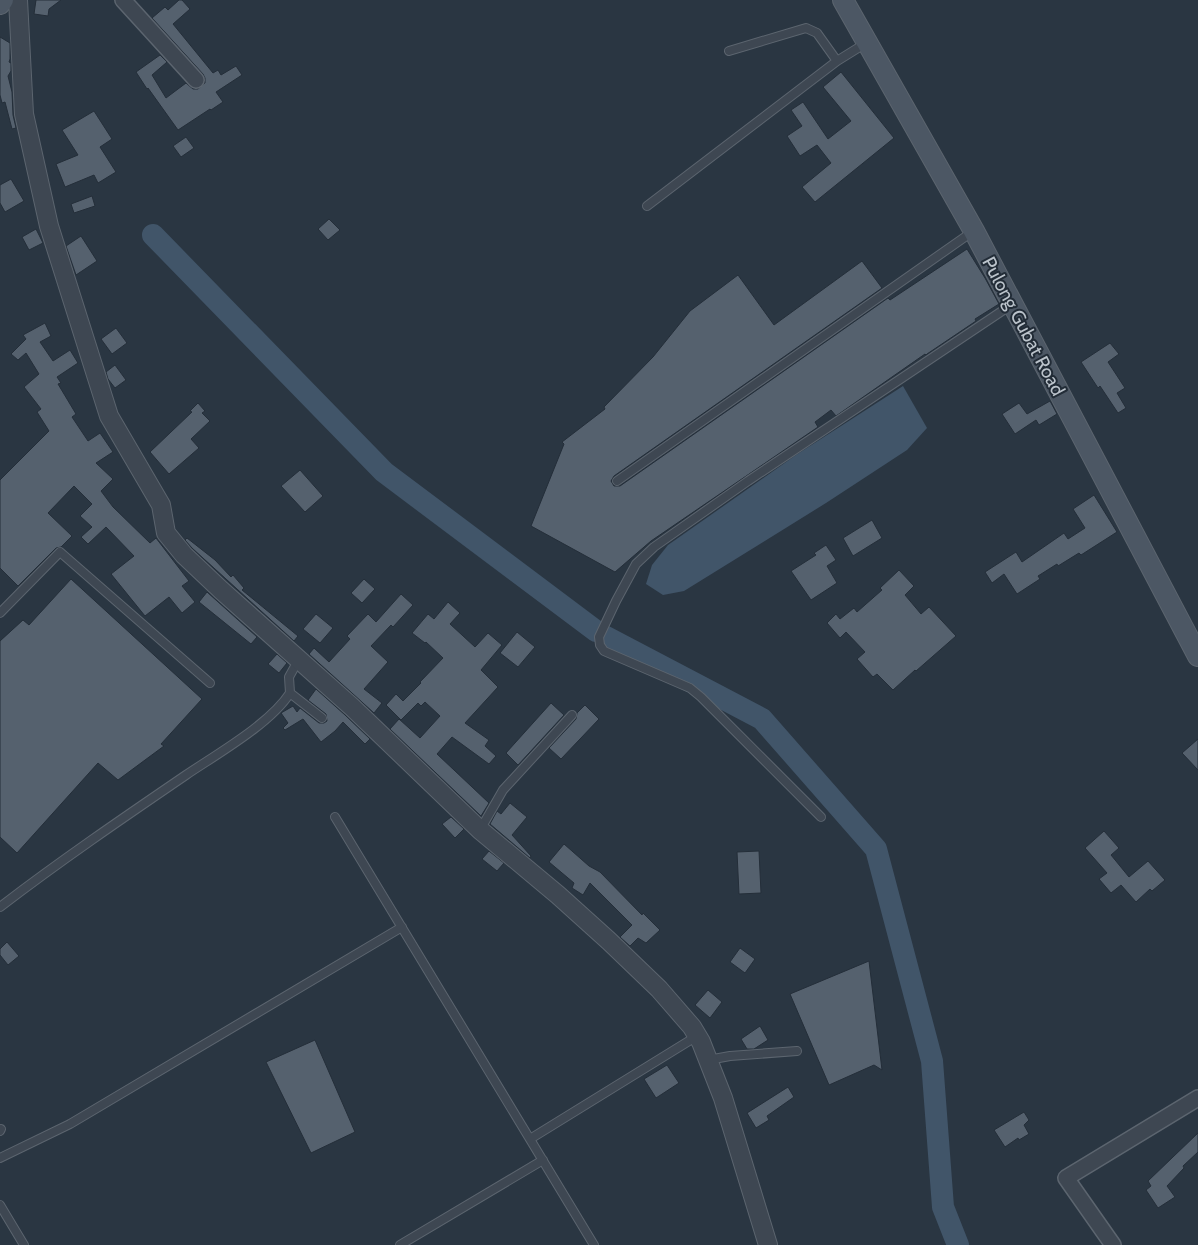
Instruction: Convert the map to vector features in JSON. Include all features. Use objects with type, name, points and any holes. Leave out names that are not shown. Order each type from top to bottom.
[{"type":"main road","points":[[0,4],[3,0]]},
{"type":"main road","name":"Pulong Gubat Road","points":[[843,0],[974,231],[1198,656]]},
{"type":"street","points":[[18,0],[24,114],[49,226],[109,416],[161,505],[166,533],[190,561],[352,706],[480,830],[558,895],[609,941],[659,989],[692,1028],[708,1060],[723,1098],[768,1245]]},
{"type":"street","points":[[123,0],[196,80]]},
{"type":"street","points":[[1113,1245],[1066,1178],[1198,1098]]},
{"type":"lane","points":[[729,51],[806,28],[817,33],[837,61]]},
{"type":"lane","points":[[647,206],[837,61],[866,43]]},
{"type":"lane","points":[[616,481],[974,231]]},
{"type":"lane","points":[[821,817],[695,692],[690,688],[604,652],[600,646],[599,637],[636,564],[654,547],[748,481],[1012,304]]},
{"type":"lane","points":[[0,613],[60,552],[210,683]]},
{"type":"lane","points":[[0,907],[125,816],[262,723],[285,701],[290,693],[288,677],[299,660]]},
{"type":"lane","points":[[290,693],[322,718]]},
{"type":"lane","points":[[480,830],[503,790],[572,715]]},
{"type":"lane","points":[[335,817],[594,1245]]},
{"type":"lane","points":[[0,1158],[70,1124],[402,927]]},
{"type":"lane","points":[[530,1138],[697,1036]]},
{"type":"lane","points":[[708,1060],[730,1056],[797,1051]]},
{"type":"lane","points":[[400,1245],[543,1160]]},
{"type":"lane","points":[[0,1205],[24,1245]]},
{"type":"water","points":[[903,386],[927,428],[907,450],[826,503],[684,591],[663,595],[646,584],[652,565],[668,545],[796,455]]},
{"type":"building","points":[[36,0],[61,0],[49,9],[48,16],[34,14]]},
{"type":"building","points":[[179,0],[182,0],[190,9],[173,24],[213,73],[218,70],[221,75],[236,66],[242,75],[216,92],[223,102],[178,130],[136,72],[160,55],[167,62],[152,75],[166,98],[186,83],[193,89],[198,89],[205,83],[203,74],[152,18],[165,7],[168,10]]},
{"type":"building","points":[[0,37],[10,43],[9,62],[11,63],[11,71],[8,76],[12,92],[13,115],[16,128],[12,129],[5,102],[2,103],[0,95]]},
{"type":"building","points":[[841,72],[894,138],[815,202],[802,187],[831,163],[817,145],[800,156],[787,136],[802,126],[791,110],[803,102],[828,139],[851,121],[823,87]]},
{"type":"building","points":[[94,111],[112,139],[100,147],[116,172],[98,183],[94,175],[65,187],[56,164],[78,155],[62,130]]},
{"type":"building","points":[[186,137],[194,148],[181,157],[173,146]]},
{"type":"building","points":[[11,179],[24,201],[5,212],[0,203],[0,185]]},
{"type":"building","points":[[92,196],[95,206],[74,213],[71,204]]},
{"type":"building","points":[[329,219],[340,230],[328,240],[318,229]]},
{"type":"building","points":[[36,229],[43,243],[29,250],[22,237]]},
{"type":"building","points":[[81,236],[97,261],[76,275],[66,246]]},
{"type":"building","points":[[967,249],[999,304],[836,416],[831,410],[815,422],[818,427],[651,541],[615,572],[531,526],[564,444],[562,442],[605,409],[604,407],[653,357],[690,311],[738,275],[774,325],[862,261],[882,288],[614,476],[611,481],[614,486],[620,486],[888,298],[890,300]]},
{"type":"building","points":[[45,323],[51,336],[40,342],[53,361],[70,350],[78,363],[57,377],[61,383],[58,384],[76,414],[72,417],[88,441],[100,433],[113,452],[96,463],[113,479],[101,491],[113,507],[150,543],[156,538],[189,581],[182,586],[195,602],[182,613],[169,597],[145,616],[111,574],[134,556],[106,527],[88,544],[81,537],[92,527],[80,516],[92,504],[74,486],[48,513],[72,536],[61,547],[56,548],[18,586],[0,568],[0,480],[49,431],[37,412],[41,409],[24,387],[39,374],[26,353],[18,360],[11,354],[26,339],[23,335]]},
{"type":"building","points":[[116,328],[127,343],[112,354],[101,339]]},
{"type":"building","points":[[1110,343],[1119,354],[1108,362],[1125,388],[1117,393],[1126,408],[1118,413],[1100,386],[1098,388],[1081,362]]},
{"type":"building","points":[[115,365],[126,380],[115,388],[108,379],[106,372]]},
{"type":"building","points":[[1050,401],[1057,414],[1039,425],[1036,420],[1015,434],[1002,414],[1019,403],[1027,414]]},
{"type":"building","points":[[198,403],[205,411],[202,413],[210,421],[191,439],[199,448],[169,474],[150,452],[192,412],[190,411]]},
{"type":"building","points":[[300,470],[323,496],[305,512],[281,486]]},
{"type":"building","points":[[1094,495],[1117,532],[1081,555],[1079,553],[1058,566],[1057,564],[1038,576],[1040,579],[1017,594],[1004,574],[992,583],[985,572],[1016,552],[1022,562],[1064,533],[1068,539],[1085,528],[1073,509]]},
{"type":"building","points":[[872,520],[882,538],[853,556],[843,538]]},
{"type":"building","points":[[187,538],[215,560],[231,577],[233,575],[244,588],[242,590],[298,636],[294,641],[192,548],[185,540]]},
{"type":"building","points":[[826,545],[836,560],[827,566],[837,583],[811,600],[791,571],[816,555],[814,553]]},
{"type":"building","points":[[899,570],[914,586],[905,595],[921,614],[929,607],[956,636],[893,690],[877,674],[873,677],[857,659],[865,652],[846,632],[840,638],[827,623],[836,614],[840,619],[854,608],[857,612],[882,590],[880,588]]},
{"type":"building","points":[[71,579],[202,699],[161,744],[164,746],[118,780],[98,763],[17,853],[0,837],[0,641],[23,620],[29,625]]},
{"type":"building","points":[[364,579],[375,589],[362,603],[351,593]]},
{"type":"building","points":[[207,592],[257,637],[251,644],[199,602]]},
{"type":"building","points":[[401,594],[413,605],[393,627],[391,625],[371,646],[388,662],[364,689],[382,703],[374,713],[309,654],[314,648],[329,662],[350,639],[347,636],[368,614],[376,622]]},
{"type":"building","points":[[448,602],[460,613],[450,624],[475,647],[488,633],[502,645],[481,670],[498,687],[465,723],[489,740],[485,746],[496,756],[489,764],[452,737],[437,754],[489,803],[481,816],[390,729],[399,719],[420,738],[440,716],[425,702],[421,706],[418,703],[401,720],[386,705],[396,694],[403,701],[443,658],[426,642],[412,633],[428,614],[434,619]]},
{"type":"building","points":[[316,614],[333,628],[320,643],[303,629]]},
{"type":"building","points":[[517,632],[535,647],[518,667],[500,653]]},
{"type":"building","points":[[277,654],[287,663],[279,673],[268,664]]},
{"type":"building","points":[[316,689],[370,739],[365,744],[343,722],[321,742],[303,719],[285,730],[283,728],[288,723],[281,713],[293,706],[297,712],[300,708],[319,723],[327,721],[326,714],[308,700]]},
{"type":"building","points":[[551,703],[564,715],[518,765],[506,753]]},
{"type":"building","points":[[585,705],[599,719],[561,759],[549,748],[576,719],[577,713]]},
{"type":"building","points":[[1198,739],[1198,770],[1182,753]]},
{"type":"building","points":[[510,803],[527,817],[512,835],[531,856],[530,858],[490,824],[497,811],[501,814]]},
{"type":"building","points":[[451,817],[464,829],[455,838],[442,824]]},
{"type":"building","points":[[1104,831],[1119,848],[1111,855],[1129,877],[1148,861],[1165,880],[1152,891],[1150,889],[1136,902],[1121,885],[1111,893],[1099,879],[1107,873],[1085,848]]},
{"type":"building","points":[[564,844],[589,866],[600,872],[642,915],[643,913],[660,930],[646,943],[638,938],[630,946],[620,937],[632,925],[590,883],[583,895],[572,888],[574,883],[549,862]]},
{"type":"building","points":[[489,851],[504,863],[497,871],[482,859]]},
{"type":"building","points":[[759,851],[761,893],[739,894],[737,852]]},
{"type":"building","points":[[7,942],[19,956],[8,965],[0,955],[0,949]]},
{"type":"building","points":[[740,948],[755,959],[745,973],[730,962]]},
{"type":"building","points":[[869,961],[882,1070],[874,1065],[829,1085],[790,994]]},
{"type":"building","points":[[708,990],[722,1002],[710,1018],[695,1005]]},
{"type":"building","points":[[760,1026],[768,1040],[754,1049],[747,1049],[741,1039]]},
{"type":"building","points":[[315,1040],[355,1132],[311,1153],[266,1062]]},
{"type":"building","points":[[667,1065],[679,1083],[656,1098],[644,1079]]},
{"type":"building","points":[[788,1087],[794,1097],[767,1116],[769,1120],[756,1128],[747,1113]]},
{"type":"building","points":[[1024,1112],[1029,1120],[1024,1125],[1029,1134],[1019,1140],[1018,1138],[1005,1147],[994,1130]]},
{"type":"building","points":[[1198,1133],[1198,1152],[1183,1166],[1184,1168],[1167,1186],[1175,1197],[1158,1208],[1146,1190],[1151,1186],[1148,1181]]},
{"type":"waterway","points":[[153,235],[384,472],[596,631]]},
{"type":"waterway","points":[[606,637],[762,719],[876,849],[932,1061],[943,1207],[958,1245]]}]
